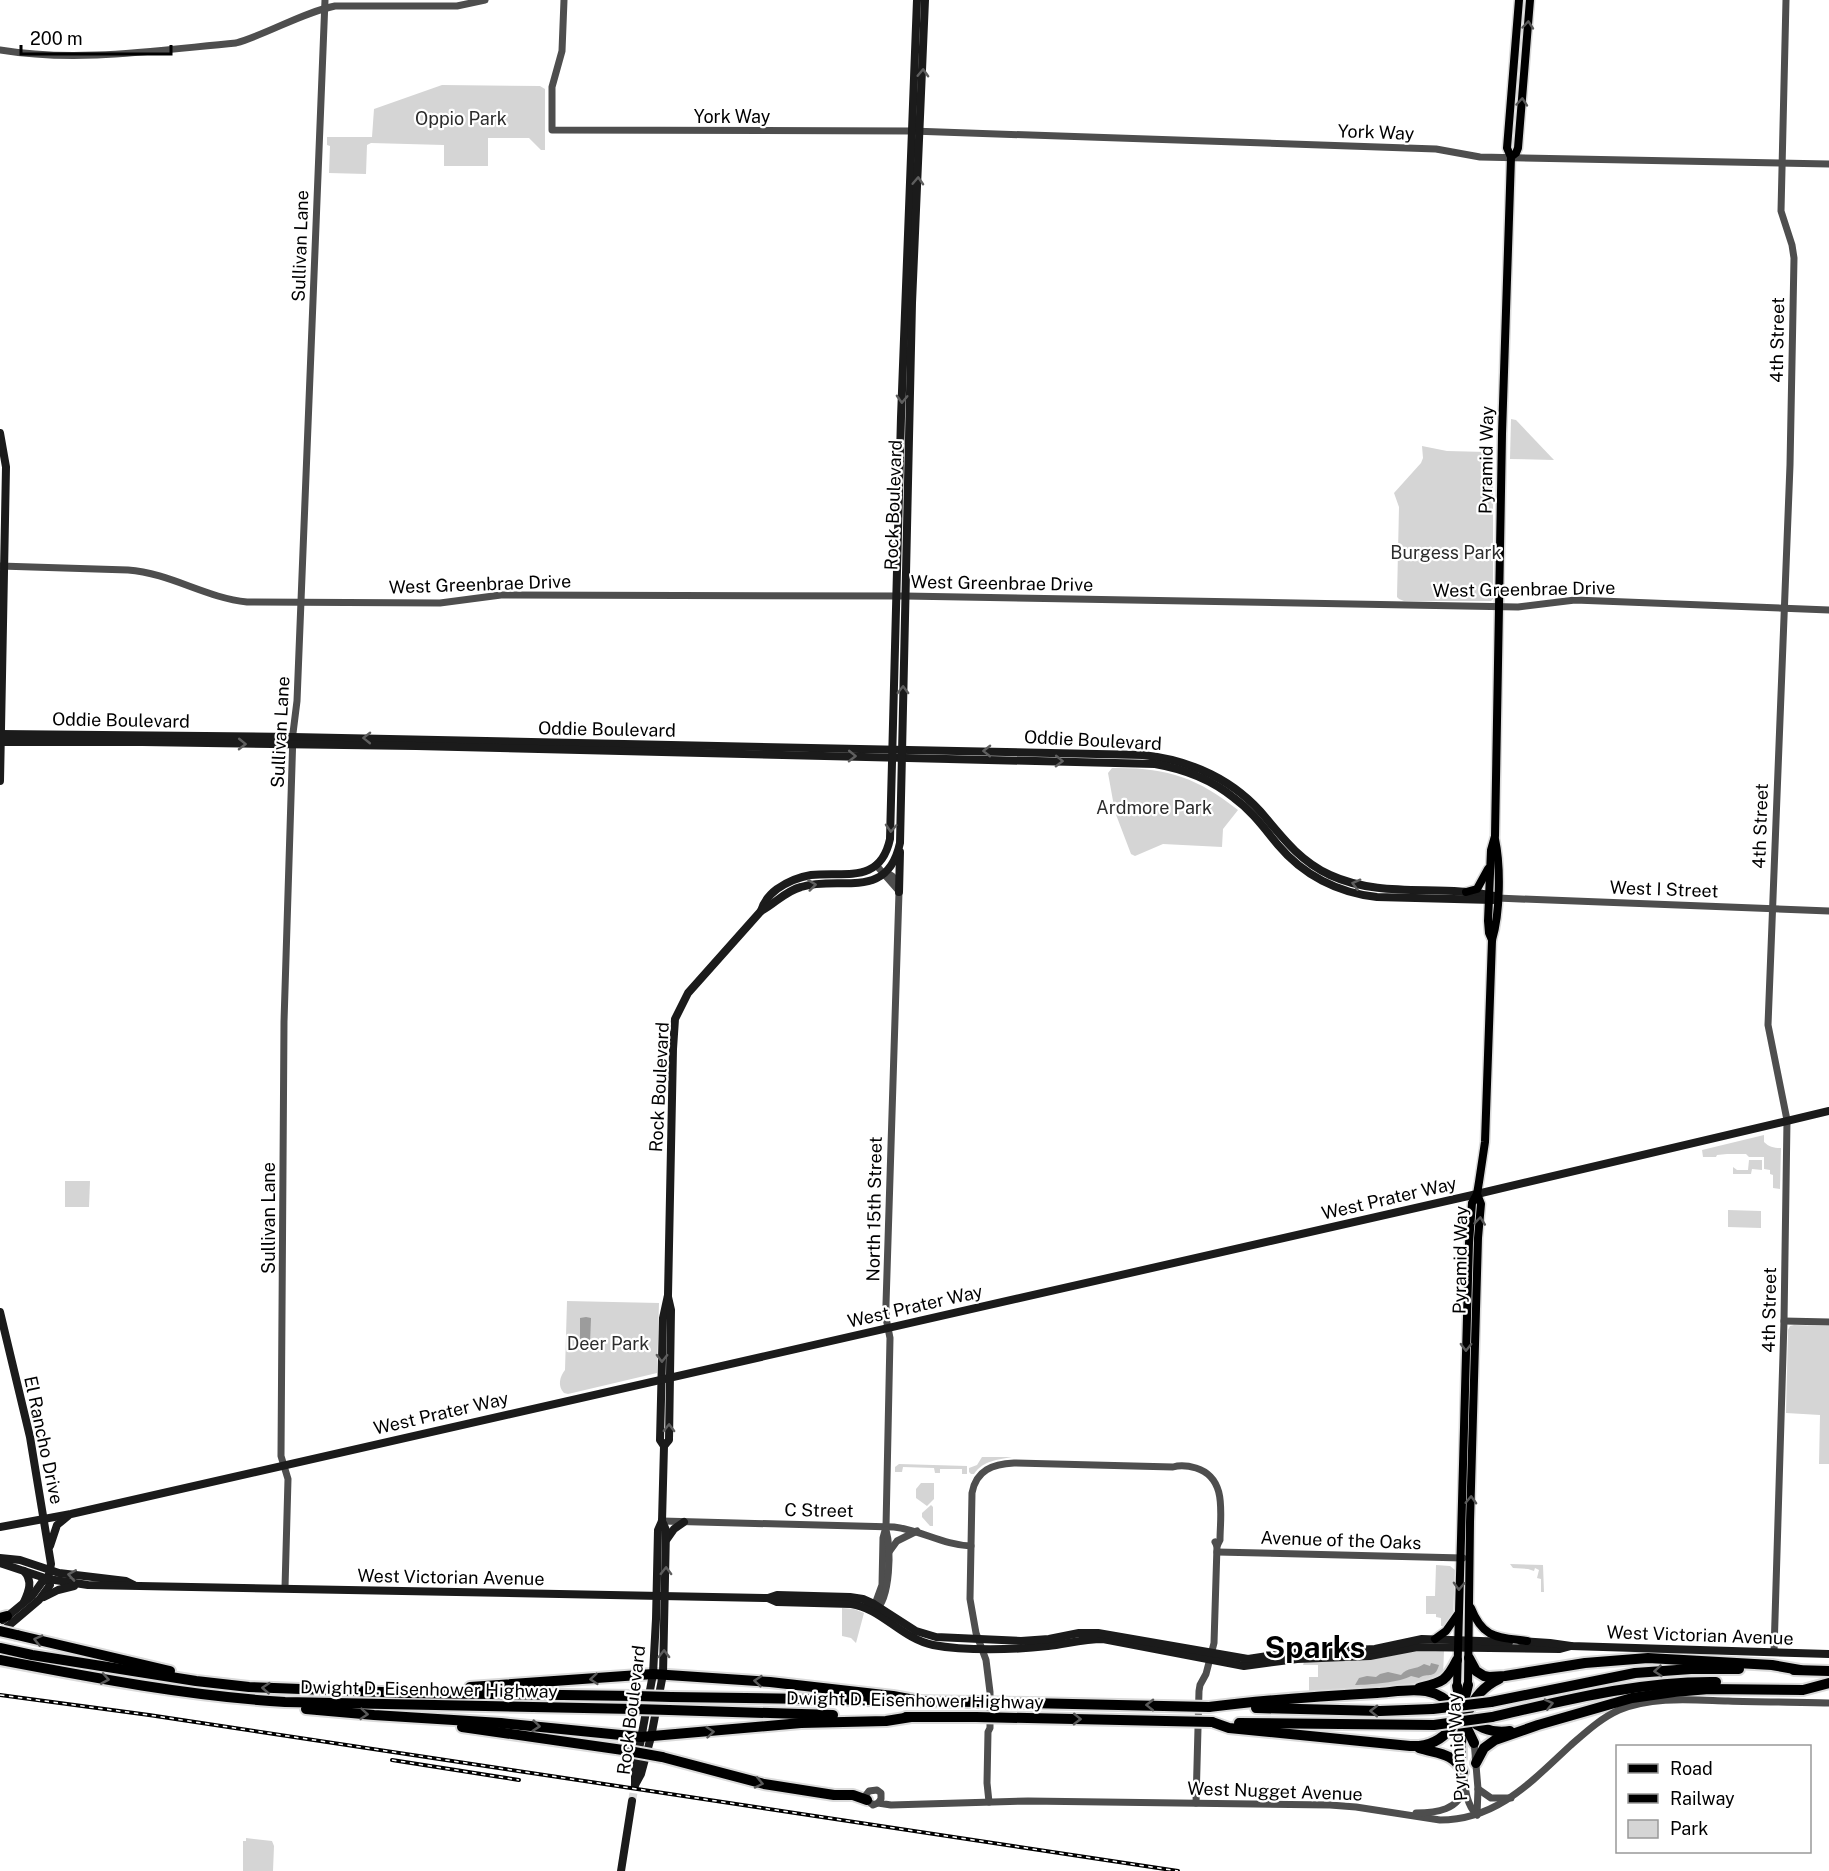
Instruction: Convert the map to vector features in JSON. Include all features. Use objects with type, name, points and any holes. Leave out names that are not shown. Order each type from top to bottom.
[{"type":"highway","points":[[0,1631],[162,1669],[196,1682]]},
{"type":"highway","name":"Dwight D. Eisenhower Highway","points":[[0,1648],[196,1682],[272,1689],[1388,1711],[1432,1709],[1491,1702],[1604,1678],[1656,1671],[1691,1669],[1829,1671]]},
{"type":"highway","points":[[1470,1648],[1473,1668],[1480,1675],[1489,1677],[1585,1663],[1648,1658],[1763,1665],[1800,1670]]},
{"type":"highway","name":"Dwight D. Eisenhower Highway","points":[[0,1660],[197,1694],[285,1702],[1338,1725],[1434,1725],[1492,1718],[1592,1694],[1660,1684],[1829,1683]]},
{"type":"highway","points":[[1400,1692],[1443,1681],[1457,1660]]},
{"type":"highway","points":[[0,1665],[48,1669]]},
{"type":"highway","points":[[408,1693],[440,1688],[658,1674],[760,1681],[920,1701]]},
{"type":"highway","points":[[1416,1747],[1435,1742],[1464,1715],[1486,1686],[1505,1676]]},
{"type":"highway","points":[[1476,1763],[1481,1752],[1491,1742],[1538,1725],[1613,1703],[1662,1693],[1720,1688],[1803,1690],[1829,1683]]},
{"type":"highway","points":[[1461,1758],[1468,1685]]},
{"type":"highway","points":[[1457,1686],[1474,1743]]},
{"type":"highway","points":[[1209,1707],[1245,1702],[1419,1691],[1432,1693],[1447,1701],[1484,1729],[1498,1732],[1538,1725]]},
{"type":"highway","points":[[285,1702],[308,1709],[501,1723],[646,1737],[801,1723],[886,1721],[911,1717]]},
{"type":"highway","points":[[415,1718],[428,1723],[662,1757],[764,1784],[834,1795],[860,1796],[867,1800]]},
{"type":"highway","points":[[1212,1722],[1229,1728],[1416,1747],[1450,1756],[1456,1760],[1463,1772]]},
{"type":"main road","name":"Rock Boulevard","points":[[761,911],[769,896],[792,881],[815,875],[852,875],[864,872],[876,865],[886,851],[890,839],[897,753],[916,131],[917,0]]},
{"type":"main road","name":"Rock Boulevard","points":[[916,131],[925,0]]},
{"type":"main road","name":"Pyramid Way","points":[[1492,898],[1502,434],[1511,158],[1508,148],[1519,0]]},
{"type":"main road","name":"Pyramid Way","points":[[1511,158],[1518,148],[1530,0]]},
{"type":"main road","points":[[0,781],[2,566],[6,467],[1,438]]},
{"type":"main road","points":[[2,717],[10,728],[22,734]]},
{"type":"main road","name":"Oddie Boulevard","points":[[1,738],[22,734],[293,741],[782,748],[1143,763],[1174,768],[1204,779],[1235,798],[1293,860],[1329,885],[1366,896],[1492,898]]},
{"type":"main road","name":"Oddie Boulevard","points":[[1,738],[142,742],[293,741]]},
{"type":"main road","name":"Rock Boulevard","points":[[646,1737],[635,1771],[635,1785],[641,1774],[658,1674],[660,1596],[658,1530],[662,1521],[664,1446],[660,1440],[663,1317],[668,1295],[675,1019],[691,988],[761,911],[771,906],[787,892],[813,884],[859,884],[884,873],[893,862],[900,843],[897,753]]},
{"type":"main road","name":"Oddie Boulevard","points":[[897,753],[1143,755],[1169,758],[1203,770],[1231,785],[1259,810],[1296,852],[1330,875],[1368,888],[1466,892],[1492,898]]},
{"type":"main road","name":"Pyramid Way","points":[[1457,1686],[1459,1614],[1465,1558],[1469,1243],[1472,1203],[1477,1194],[1485,1142],[1492,940],[1489,933],[1498,864],[1494,836]]},
{"type":"main road","points":[[898,892],[900,843]]},
{"type":"main road","points":[[1466,892],[1479,886],[1491,863]]},
{"type":"main road","name":"West Prater Way","points":[[2,1528],[1477,1194],[1829,1111]]},
{"type":"main road","name":"Rock Boulevard","points":[[664,1446],[669,1440],[671,1310],[668,1295]]},
{"type":"main road","name":"El Rancho Drive","points":[[0,1315],[30,1437],[49,1547],[49,1575]]},
{"type":"main road","points":[[49,1547],[57,1524],[71,1514]]},
{"type":"main road","name":"Rock Boulevard","points":[[660,1596],[666,1540],[666,1527],[662,1521]]},
{"type":"main road","points":[[666,1540],[673,1530],[684,1522]]},
{"type":"main road","name":"West Victorian Avenue","points":[[0,1558],[20,1560],[49,1575],[79,1585],[768,1598],[777,1602],[851,1604],[876,1608],[908,1635],[923,1642],[946,1646],[980,1644],[1026,1649],[1102,1639],[1211,1656],[1252,1666],[1297,1659],[1370,1656],[1417,1647],[1458,1644]]},
{"type":"main road","name":"Pyramid Way","points":[[1465,1558],[1469,1602],[1468,1685]]},
{"type":"main road","name":"West Victorian Avenue","points":[[0,1563],[49,1575],[126,1581],[134,1585]]},
{"type":"main road","points":[[23,1570],[28,1575],[30,1585],[24,1602]]},
{"type":"main road","points":[[39,1600],[50,1585],[49,1575]]},
{"type":"main road","points":[[2,1619],[32,1596],[49,1575]]},
{"type":"main road","points":[[0,1631],[39,1600],[58,1590],[79,1585]]},
{"type":"main road","points":[[1469,1602],[1477,1622],[1488,1633],[1499,1638],[1527,1641]]},
{"type":"main road","points":[[1435,1639],[1444,1634],[1459,1614]]},
{"type":"main road","name":"West Victorian Avenue","points":[[1211,1656],[1254,1659],[1288,1653],[1375,1649],[1417,1639],[1435,1639],[1470,1648],[1560,1649],[1571,1646]]},
{"type":"main road","name":"West Victorian Avenue","points":[[1470,1648],[1527,1641],[1571,1646],[1829,1654]]},
{"type":"main road","name":"Rock Boulevard","points":[[621,1871],[632,1800]]},
{"type":"street","name":"Sullivan Lane","points":[[285,1588],[288,1479],[281,1456],[284,1022],[293,741],[297,701],[325,0]]},
{"type":"street","points":[[0,50],[93,55],[237,43],[335,6],[457,6],[485,0]]},
{"type":"street","name":"York Way","points":[[564,0],[562,51],[552,87],[552,130],[916,131],[1425,148],[1480,157],[1829,164]]},
{"type":"street","name":"4th Street","points":[[1774,1652],[1784,1321],[1787,1120],[1768,1025],[1790,465],[1794,258],[1781,211],[1786,0]]},
{"type":"street","name":"West Greenbrae Drive","points":[[2,566],[135,571],[158,575],[213,596],[235,601],[301,603],[440,603],[501,595],[901,596],[1500,607],[1530,607],[1575,600],[1829,610]]},
{"type":"street","points":[[876,865],[898,892]]},
{"type":"street","name":"North 15th Street","points":[[876,1608],[882,1585],[885,1527],[890,1338],[886,1304],[898,892]]},
{"type":"street","name":"West I Street","points":[[1492,898],[1829,911]]},
{"type":"street","points":[[1784,1321],[1829,1322]]},
{"type":"street","points":[[989,1802],[987,1762],[989,1681],[986,1660],[970,1607],[973,1488],[982,1472],[992,1466],[1014,1463],[1173,1467],[1176,1470],[1190,1470],[1199,1473],[1208,1479],[1212,1486],[1216,1496],[1215,1637],[1199,1691],[1196,1803]]},
{"type":"street","name":"C Street","points":[[662,1521],[900,1527],[948,1543],[971,1546]]},
{"type":"street","name":"North 15th Street","points":[[876,1608],[887,1589],[888,1538],[885,1527]]},
{"type":"street","points":[[888,1554],[897,1541],[917,1531]]},
{"type":"street","name":"Avenue of the Oaks","points":[[1217,1549],[1465,1558]]},
{"type":"street","name":"West Nugget Avenue","points":[[878,1803],[891,1805],[989,1802],[1338,1805],[1453,1820],[1477,1815],[1511,1798],[1591,1728],[1612,1714],[1630,1707],[1674,1700],[1829,1703]]},
{"type":"street","name":"Pyramid Way","points":[[1474,1743],[1478,1789],[1477,1815]]},
{"type":"street","name":"Pyramid Way","points":[[1461,1758],[1464,1785],[1470,1807],[1477,1815]]},
{"type":"street","points":[[1398,1814],[1427,1813],[1452,1806],[1461,1797],[1464,1785]]},
{"type":"street","points":[[880,1793],[881,1798],[878,1803],[871,1804],[867,1800],[866,1795],[874,1789],[897,1804]]},
{"type":"street","points":[[1478,1789],[1491,1798],[1511,1798]]},
{"type":"green space","name":"Oppio Park","points":[[442,85],[540,86],[545,89],[545,150],[541,150],[529,138],[488,138],[488,166],[444,166],[444,145],[371,143],[367,145],[366,174],[329,173],[330,146],[327,145],[327,137],[372,137],[374,109]]},
{"type":"green space","points":[[1511,419],[1516,420],[1554,460],[1510,459]]},
{"type":"green space","name":"Burgess Park","points":[[1422,446],[1447,451],[1487,452],[1493,455],[1493,599],[1491,601],[1404,601],[1397,597],[1399,507],[1394,493],[1421,463]]},
{"type":"green space","name":"Ardmore Park","points":[[1112,768],[1148,770],[1180,776],[1223,799],[1238,810],[1223,829],[1222,847],[1163,844],[1135,856],[1131,854],[1115,812],[1108,773]]},
{"type":"green space","points":[[1764,1135],[1766,1144],[1781,1148],[1780,1189],[1773,1188],[1773,1175],[1770,1174],[1770,1170],[1764,1169],[1764,1157],[1727,1154],[1703,1157],[1702,1150]]},
{"type":"green space","points":[[1749,1160],[1762,1160],[1762,1170],[1752,1169],[1751,1174],[1733,1174],[1733,1167],[1737,1170],[1748,1170]]},
{"type":"green space","points":[[65,1181],[90,1181],[89,1207],[65,1207]]},
{"type":"green space","points":[[1728,1210],[1761,1211],[1761,1228],[1728,1227]]},
{"type":"green space","name":"Deer Park","points":[[567,1301],[659,1303],[657,1373],[568,1394],[564,1393],[560,1387],[560,1381],[565,1370]]},
{"type":"green space","points":[[1794,1325],[1829,1326],[1829,1464],[1819,1464],[1820,1415],[1786,1413],[1788,1330]]},
{"type":"green space","points":[[982,1457],[1012,1457],[986,1463],[971,1474],[969,1468],[977,1465]]},
{"type":"green space","points":[[899,1464],[967,1466],[967,1474],[962,1474],[962,1469],[940,1469],[940,1473],[935,1473],[934,1468],[903,1467],[902,1472],[895,1472],[895,1467]]},
{"type":"green space","points":[[921,1483],[934,1483],[934,1499],[927,1506],[916,1498],[916,1489]]},
{"type":"green space","points":[[931,1505],[933,1507],[933,1526],[930,1526],[922,1517],[922,1513]]},
{"type":"green space","points":[[1510,1564],[1543,1565],[1544,1592],[1541,1592],[1541,1579],[1537,1578],[1539,1570],[1513,1568]]},
{"type":"green space","points":[[1436,1565],[1450,1566],[1455,1570],[1453,1616],[1448,1626],[1441,1626],[1441,1618],[1436,1617],[1436,1614],[1426,1614],[1426,1596],[1435,1596]]},
{"type":"green space","points":[[842,1608],[864,1613],[856,1643],[851,1638],[842,1636]]},
{"type":"green space","points":[[1416,1649],[1444,1651],[1443,1676],[1435,1681],[1342,1692],[1309,1691],[1309,1677],[1318,1677],[1318,1665],[1303,1665],[1304,1662],[1380,1658]]},
{"type":"green space","points":[[246,1838],[272,1841],[274,1846],[273,1871],[243,1871],[243,1841],[246,1841]]},
{"type":"shaded area","points":[[580,1318],[591,1318],[590,1344],[580,1344]]},
{"type":"shaded area","points":[[1431,1663],[1439,1665],[1435,1673],[1431,1675],[1419,1678],[1411,1676],[1384,1683],[1355,1685],[1359,1678],[1376,1677],[1388,1672],[1401,1675],[1424,1664],[1430,1666]]},
{"type":"tunnel","points":[[632,1801],[635,1785]]},
{"type":"railway","points":[[0,1695],[149,1715],[1178,1871]]},
{"type":"railway","points":[[392,1760],[519,1780]]},
{"type":"district","name":"Sparks","points":[[1315,1647]]}]
